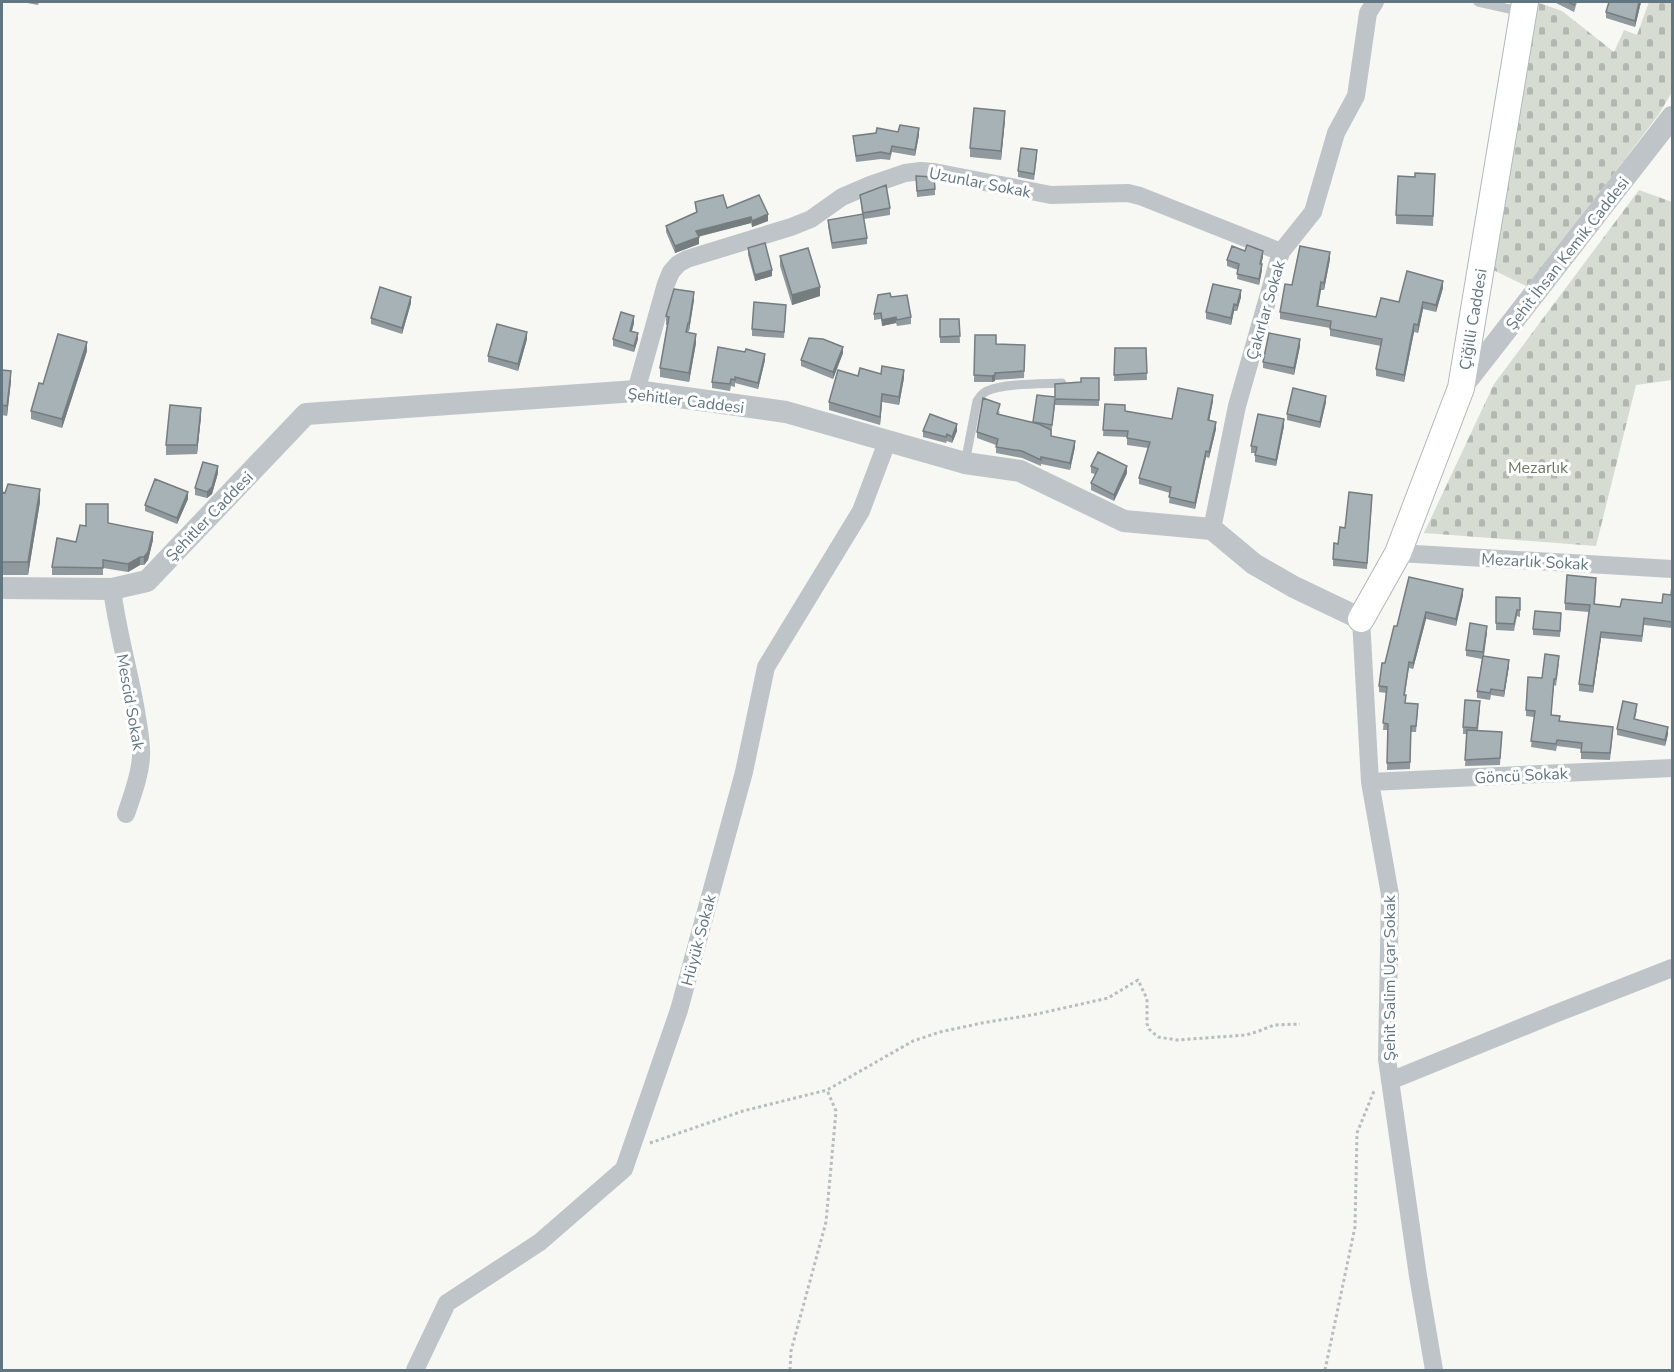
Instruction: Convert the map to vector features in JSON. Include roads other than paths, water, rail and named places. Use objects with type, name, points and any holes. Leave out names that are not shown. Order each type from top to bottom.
[{"type":"main road","name":"Çiğilli Caddesi","points":[[1361,620],[1398,553],[1461,388],[1524,7]]},
{"type":"street","name":"Çakırlar Sokak","points":[[1212,529],[1238,406],[1281,252],[1314,212],[1336,133],[1356,96],[1368,13],[1375,2]]},
{"type":"street","name":"Şehit İhsan Kemik Caddesi","points":[[1461,388],[1672,117]]},
{"type":"street","name":"Uzunlar Sokak","points":[[636,391],[663,291],[671,272],[678,264],[687,259],[791,227],[811,219],[855,190],[906,173],[934,172],[1051,195],[1128,193],[1281,252]]},
{"type":"street","name":"Şehitler Caddesi","points":[[2,588],[112,589],[147,581],[306,414],[636,391],[786,412],[965,463],[1020,471],[1124,521],[1212,529]]},
{"type":"street","name":"Hüyük Sokak","points":[[415,1371],[447,1303],[540,1242],[624,1169],[679,1010],[744,772],[766,667],[861,511],[887,441]]},
{"type":"street","points":[[1212,529],[1254,564],[1294,587],[1361,620]]},
{"type":"street","name":"Mezarlık Sokak","points":[[1398,553],[1672,569]]},
{"type":"street","name":"Mescid Sokak","points":[[112,589],[116,622],[141,742],[137,778],[126,814]]},
{"type":"street","name":"Şehit Salim Uçar Sokak","points":[[1361,620],[1370,782],[1390,894],[1387,1059],[1434,1371]]},
{"type":"street","name":"Göncü Sokak","points":[[1370,782],[1672,768]]},
{"type":"street","points":[[1390,1081],[1672,968]]},
{"type":"lane","points":[[1478,2],[1524,7]]},
{"type":"lane","points":[[965,463],[977,401],[980,396],[987,391],[1000,388],[1062,383]]},
{"type":"park label","name":"Mezarlık","points":[[1538,467]]}]
